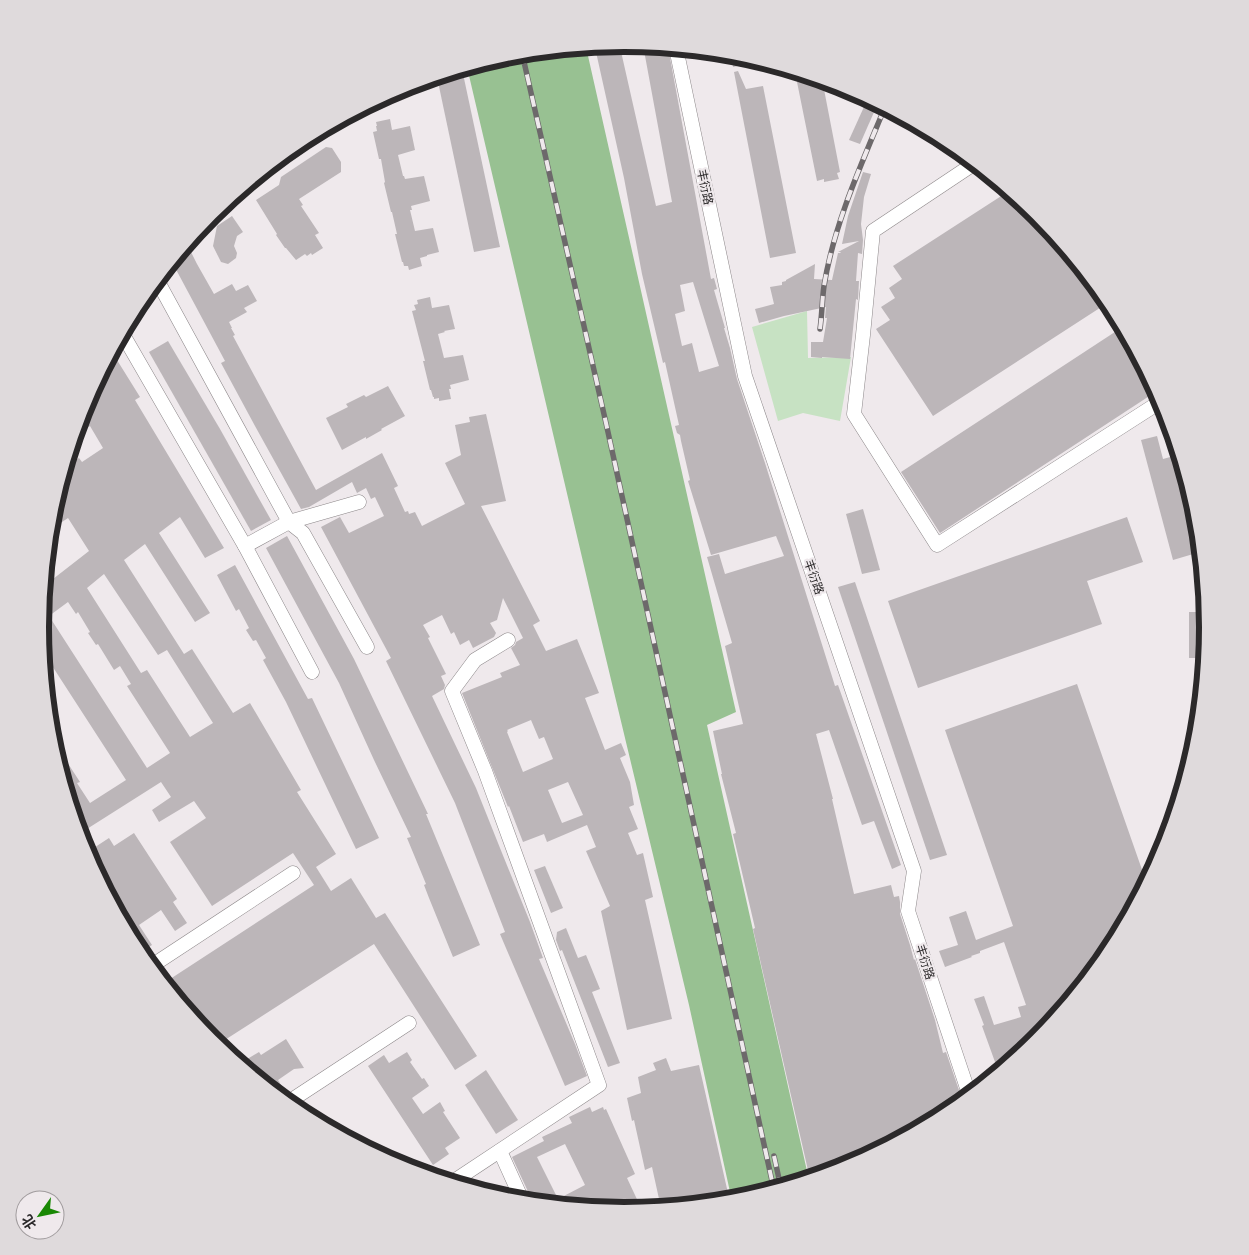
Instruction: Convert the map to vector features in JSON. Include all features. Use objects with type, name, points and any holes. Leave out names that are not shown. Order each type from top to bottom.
[{"type":"street","name":"丰衍路","points":[[677,55],[745,376],[914,870],[908,910],[967,1089]]},
{"type":"street","points":[[969,167],[873,231],[864,335],[854,414],[937,545],[1155,405]]},
{"type":"street","points":[[161,287],[289,522],[303,533],[367,647]]},
{"type":"street","points":[[126,340],[245,546],[312,672]]},
{"type":"street","points":[[245,546],[289,522],[359,502]]},
{"type":"street","points":[[457,1179],[600,1085],[485,771],[452,691],[475,660],[508,640]]},
{"type":"street","points":[[156,962],[293,873]]},
{"type":"street","points":[[294,1098],[409,1023]]},
{"type":"street","points":[[500,1150],[519,1193]]},
{"type":"green space","points":[[587,53],[736,712],[707,725],[808,1174],[774,1184],[730,1193],[689,1005],[468,73],[512,63]]},
{"type":"green space","points":[[807,311],[808,358],[851,357],[840,421],[803,413],[778,421],[752,327]]},
{"type":"building","points":[[621,52],[656,206],[672,202],[644,53],[669,54],[711,279],[714,278],[717,289],[714,290],[737,379],[835,686],[838,685],[901,865],[892,869],[874,821],[862,825],[829,730],[816,734],[833,799],[854,894],[891,885],[894,897],[899,896],[900,914],[914,960],[935,1020],[943,1053],[946,1052],[960,1094],[912,1126],[879,1144],[809,1173],[753,929],[755,928],[733,834],[736,833],[721,774],[713,731],[743,724],[725,646],[732,643],[707,557],[719,554],[725,574],[784,556],[776,536],[711,555],[688,481],[690,480],[680,435],[677,433],[675,426],[679,425],[642,274],[624,178],[596,53]],"holes":[[[693,282],[719,366],[699,372],[692,343],[682,346],[675,314],[685,311],[680,285]]]},
{"type":"building","points":[[732,62],[744,65],[733,67]]},
{"type":"building","points":[[738,71],[746,89],[763,86],[796,253],[770,258],[734,72]]},
{"type":"building","points":[[463,75],[500,247],[474,252],[438,82]]},
{"type":"building","points":[[804,80],[824,87],[840,172],[837,173],[839,179],[824,182],[824,179],[817,181],[797,82]]},
{"type":"building","points":[[865,105],[875,109],[860,144],[849,140]]},
{"type":"building","points":[[390,119],[392,130],[410,126],[415,150],[398,155],[403,176],[405,179],[424,176],[430,201],[411,206],[412,210],[410,210],[415,231],[433,228],[439,252],[420,258],[422,266],[409,270],[408,266],[404,266],[402,262],[384,183],[381,159],[379,159],[373,132],[377,131],[376,122]]},
{"type":"building","points":[[326,147],[332,148],[341,162],[341,172],[299,199],[303,205],[301,206],[319,233],[315,235],[323,248],[312,255],[311,253],[307,256],[305,254],[296,260],[276,235],[256,200],[279,185],[281,177]]},
{"type":"building","points":[[863,172],[871,174],[864,197],[861,224],[862,254],[858,253],[856,281],[859,281],[858,300],[856,299],[850,359],[811,357],[811,342],[823,342],[827,318],[825,318],[826,307],[759,323],[755,309],[774,304],[770,287],[782,285],[782,282],[815,264],[814,279],[832,280],[838,253],[841,252],[838,252],[859,241],[842,244],[848,216]]},
{"type":"building","points":[[1003,195],[1032,220],[1057,248],[1102,307],[933,416],[876,329],[890,320],[881,307],[895,298],[889,288],[902,279],[893,266]]},
{"type":"building","points":[[232,216],[243,232],[237,236],[234,246],[237,253],[236,258],[228,264],[221,262],[213,246],[217,226]]},
{"type":"building","points":[[190,250],[214,294],[232,284],[236,291],[248,285],[257,301],[244,308],[247,312],[229,322],[235,335],[233,336],[316,490],[382,453],[398,486],[394,488],[405,512],[408,511],[409,514],[415,512],[422,526],[465,504],[445,463],[461,455],[455,425],[470,422],[469,417],[486,414],[506,501],[481,506],[540,621],[533,625],[546,651],[577,639],[599,693],[585,698],[605,750],[621,743],[626,755],[620,758],[630,782],[634,805],[629,807],[638,829],[628,833],[637,855],[643,853],[653,897],[645,900],[672,1019],[627,1030],[601,911],[610,906],[586,851],[596,847],[587,825],[547,842],[544,834],[523,842],[462,693],[502,677],[500,673],[520,665],[511,648],[523,638],[503,598],[497,620],[490,623],[496,633],[494,637],[473,648],[469,640],[460,645],[454,632],[451,634],[442,615],[423,625],[446,674],[441,676],[445,685],[444,689],[432,696],[476,788],[530,922],[543,958],[539,959],[587,1076],[565,1086],[500,934],[505,932],[455,803],[386,661],[391,658],[321,527],[340,517],[349,533],[384,516],[375,497],[371,499],[366,488],[357,493],[352,482],[309,507],[301,509],[221,363],[225,361],[175,268]],"holes":[[[531,720],[539,739],[544,737],[553,759],[523,772],[507,730]],[[568,782],[583,815],[562,823],[548,790]]]},
{"type":"building","points":[[430,297],[432,308],[449,305],[455,329],[438,334],[444,358],[463,355],[469,380],[450,385],[451,399],[439,401],[439,398],[434,399],[430,390],[423,361],[425,361],[412,311],[416,310],[414,305],[418,304],[417,300]]},
{"type":"building","points":[[1117,331],[1141,373],[1151,395],[940,533],[901,472]]},
{"type":"building","points":[[168,341],[271,520],[251,531],[149,352]]},
{"type":"building","points":[[116,358],[140,397],[135,400],[224,548],[205,558],[180,517],[159,533],[210,613],[195,622],[145,544],[124,560],[184,654],[192,649],[233,713],[250,703],[301,790],[297,792],[336,854],[316,867],[331,891],[351,878],[376,918],[385,913],[477,1056],[455,1070],[374,944],[224,1041],[169,980],[314,885],[293,853],[212,906],[170,842],[206,818],[194,801],[159,822],[152,810],[171,797],[161,782],[86,830],[68,777],[64,757],[80,782],[77,783],[90,803],[126,780],[50,663],[49,616],[147,768],[170,753],[127,686],[131,684],[120,666],[114,670],[98,644],[96,645],[88,633],[90,632],[78,612],[76,614],[68,602],[49,616],[51,581],[89,551],[68,518],[58,524],[73,462],[79,458],[82,462],[103,448],[90,426],[84,430]],"holes":[[[104,574],[158,655],[167,650],[213,723],[190,737],[147,670],[141,673],[87,588]]]},
{"type":"building","points":[[388,386],[405,416],[366,439],[366,437],[342,450],[326,418],[348,407],[346,404]]},
{"type":"building","points":[[1157,436],[1163,459],[1174,456],[1185,497],[1195,553],[1173,560],[1141,440]]},
{"type":"building","points":[[863,509],[880,570],[862,574],[846,514]]},
{"type":"building","points":[[1127,517],[1143,562],[1087,581],[1102,624],[918,688],[888,601]]},
{"type":"building","points":[[287,536],[354,659],[428,814],[426,814],[480,945],[453,957],[407,838],[411,837],[339,683],[266,548]]},
{"type":"building","points":[[235,565],[308,699],[312,698],[379,838],[356,849],[286,702],[263,660],[266,658],[256,640],[253,641],[246,630],[249,628],[239,609],[236,611],[217,575]]},
{"type":"building","points":[[855,582],[947,855],[930,860],[838,587]]},
{"type":"building","points":[[1189,612],[1199,612],[1199,658],[1189,658]]},
{"type":"building","points":[[1077,684],[1144,875],[1123,915],[1081,978],[1032,1035],[1022,1044],[1013,1047],[1014,1051],[997,1066],[974,999],[984,996],[994,1025],[1021,1017],[1018,1007],[1026,1005],[1004,942],[945,967],[939,951],[958,945],[949,917],[966,911],[976,940],[1013,926],[945,730]]},
{"type":"building","points":[[134,833],[177,899],[173,902],[187,923],[175,931],[161,910],[139,925],[152,945],[147,948],[108,882],[93,848],[109,838],[114,846]]},
{"type":"building","points":[[545,866],[563,908],[551,913],[534,870]]},
{"type":"building","points":[[566,928],[578,958],[586,955],[600,989],[592,992],[620,1063],[608,1067],[562,950],[560,951],[556,940],[557,932]]},
{"type":"building","points":[[286,1039],[304,1068],[294,1069],[278,1080],[281,1085],[278,1087],[245,1060],[259,1052],[261,1055]]},
{"type":"building","points":[[407,1052],[412,1060],[410,1062],[429,1086],[412,1098],[423,1114],[440,1102],[445,1111],[443,1112],[460,1138],[445,1148],[449,1154],[433,1165],[368,1066],[384,1055],[389,1063]]},
{"type":"building","points":[[666,1058],[671,1071],[699,1065],[728,1193],[660,1202],[652,1167],[645,1170],[627,1098],[641,1093],[638,1077],[656,1070],[653,1063]]},
{"type":"building","points":[[486,1070],[518,1120],[496,1134],[465,1085]]},
{"type":"building","points":[[590,1107],[592,1112],[603,1107],[604,1110],[606,1109],[635,1174],[627,1178],[639,1203],[587,1202],[558,1199],[585,1185],[565,1144],[537,1157],[558,1199],[530,1195],[512,1157],[544,1141],[542,1137],[572,1123],[569,1117]]},
{"type":"railway","points":[[524,61],[606,423],[773,1184]]},
{"type":"railway","points":[[820,329],[824,286],[834,240],[849,195],[883,113]]},
{"type":"railway","points":[[774,1156],[780,1182]]}]
